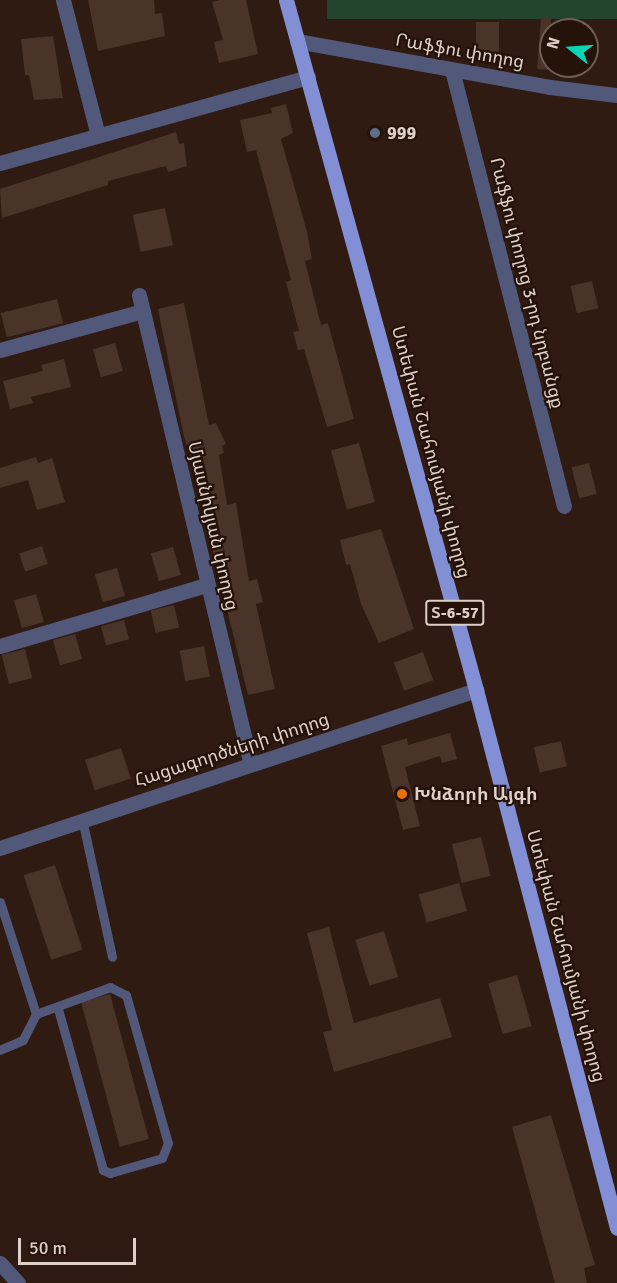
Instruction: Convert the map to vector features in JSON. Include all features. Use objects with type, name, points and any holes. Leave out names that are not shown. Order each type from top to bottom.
[{"type":"main road","name":"Ստեփան Շահումյանի փողոց","points":[[286,0],[476,690],[617,1228]]},
{"type":"street","points":[[63,0],[98,135]]},
{"type":"street","name":"Րաֆֆու փողոց","points":[[297,41],[452,70],[617,95]]},
{"type":"street","name":"Րաֆֆու փողոց 3-րդ նրբանցք","points":[[452,70],[564,506]]},
{"type":"street","points":[[0,163],[308,77]]},
{"type":"street","name":"Մյասնիկյան փողոց","points":[[139,296],[206,585],[251,764]]},
{"type":"street","points":[[0,350],[143,311]]},
{"type":"street","points":[[0,646],[206,585]]},
{"type":"street","name":"Հացագործների փողոց","points":[[0,848],[476,690]]},
{"type":"street","points":[[0,1263],[18,1283]]},
{"type":"lane","points":[[82,819],[112,957]]},
{"type":"lane","points":[[0,902],[36,1014],[23,1040],[0,1050]]},
{"type":"lane","points":[[36,1014],[58,1009],[65,1001],[110,987],[126,995],[168,1143],[162,1158],[110,1173],[103,1170],[58,1009]]},
{"type":"green space","points":[[327,0],[617,0],[617,19],[327,19]]},
{"type":"building","points":[[88,0],[154,0],[155,14],[162,13],[165,36],[98,51]]},
{"type":"building","points":[[246,0],[258,54],[219,63],[214,42],[223,40],[212,2]]},
{"type":"building","points":[[476,22],[499,22],[499,56],[476,56]]},
{"type":"building","points":[[53,36],[63,98],[34,100],[29,75],[25,75],[21,39]]},
{"type":"building","points":[[539,44],[539,69],[537,69]]},
{"type":"building","points":[[286,104],[293,133],[281,139],[307,232],[312,259],[305,261],[321,325],[328,323],[354,419],[327,427],[304,349],[298,350],[293,332],[299,331],[286,282],[291,280],[256,150],[247,152],[240,120],[272,113],[271,108]]},
{"type":"building","points":[[176,132],[179,144],[184,143],[187,166],[168,172],[166,166],[108,181],[108,185],[2,218],[0,189]]},
{"type":"building","points":[[165,208],[173,245],[141,252],[133,215]]},
{"type":"building","points":[[592,281],[598,308],[577,313],[571,286]]},
{"type":"building","points":[[57,299],[63,323],[7,337],[1,313]]},
{"type":"building","points":[[184,303],[209,425],[216,423],[226,444],[222,446],[224,453],[219,455],[227,505],[236,503],[249,581],[257,579],[263,602],[256,604],[275,689],[248,695],[201,504],[193,455],[190,456],[183,433],[158,309]]},
{"type":"building","points":[[115,343],[123,371],[101,377],[93,349]]},
{"type":"building","points":[[64,359],[71,387],[31,397],[33,403],[10,409],[3,381],[43,371],[41,365]]},
{"type":"building","points":[[359,443],[375,502],[347,509],[331,451]]},
{"type":"building","points":[[36,457],[38,463],[52,458],[65,502],[37,510],[28,480],[0,488],[0,468]]},
{"type":"building","points":[[589,463],[597,494],[579,498],[572,467]]},
{"type":"building","points":[[381,529],[414,629],[379,643],[361,604],[350,564],[346,565],[340,540]]},
{"type":"building","points":[[42,546],[48,564],[25,571],[19,553]]},
{"type":"building","points":[[173,547],[181,575],[159,581],[151,553]]},
{"type":"building","points":[[117,568],[125,596],[103,602],[95,574]]},
{"type":"building","points":[[36,594],[44,622],[22,628],[14,600]]},
{"type":"building","points":[[174,605],[179,627],[156,633],[151,610]]},
{"type":"building","points":[[124,620],[129,639],[106,646],[101,626]]},
{"type":"building","points":[[75,634],[82,659],[60,665],[53,640]]},
{"type":"building","points":[[204,646],[210,676],[185,681],[179,651]]},
{"type":"building","points":[[25,649],[32,678],[9,684],[2,655]]},
{"type":"building","points":[[423,652],[433,680],[404,691],[394,663]]},
{"type":"building","points":[[450,733],[457,759],[442,763],[440,756],[405,767],[420,826],[403,830],[381,746],[407,738],[408,745]]},
{"type":"building","points":[[561,741],[567,766],[540,773],[534,747]]},
{"type":"building","points":[[121,748],[131,778],[95,790],[85,760]]},
{"type":"building","points":[[481,837],[491,876],[462,883],[452,844]]},
{"type":"building","points":[[55,865],[83,950],[51,960],[24,875]]},
{"type":"building","points":[[459,883],[467,911],[427,922],[419,895]]},
{"type":"building","points":[[329,927],[354,1023],[440,998],[452,1037],[334,1072],[323,1032],[332,1030],[307,933]]},
{"type":"building","points":[[384,931],[398,977],[369,986],[355,940]]},
{"type":"building","points":[[517,975],[532,1026],[503,1034],[488,983]]},
{"type":"building","points":[[110,994],[149,1139],[120,1147],[81,1002]]},
{"type":"building","points":[[551,1115],[595,1265],[584,1268],[587,1283],[555,1283],[512,1127]]},
{"type":"place","name":"999","points":[[375,133]]},
{"type":"place","name":"Խնձորի Այգի","points":[[402,794]]}]
